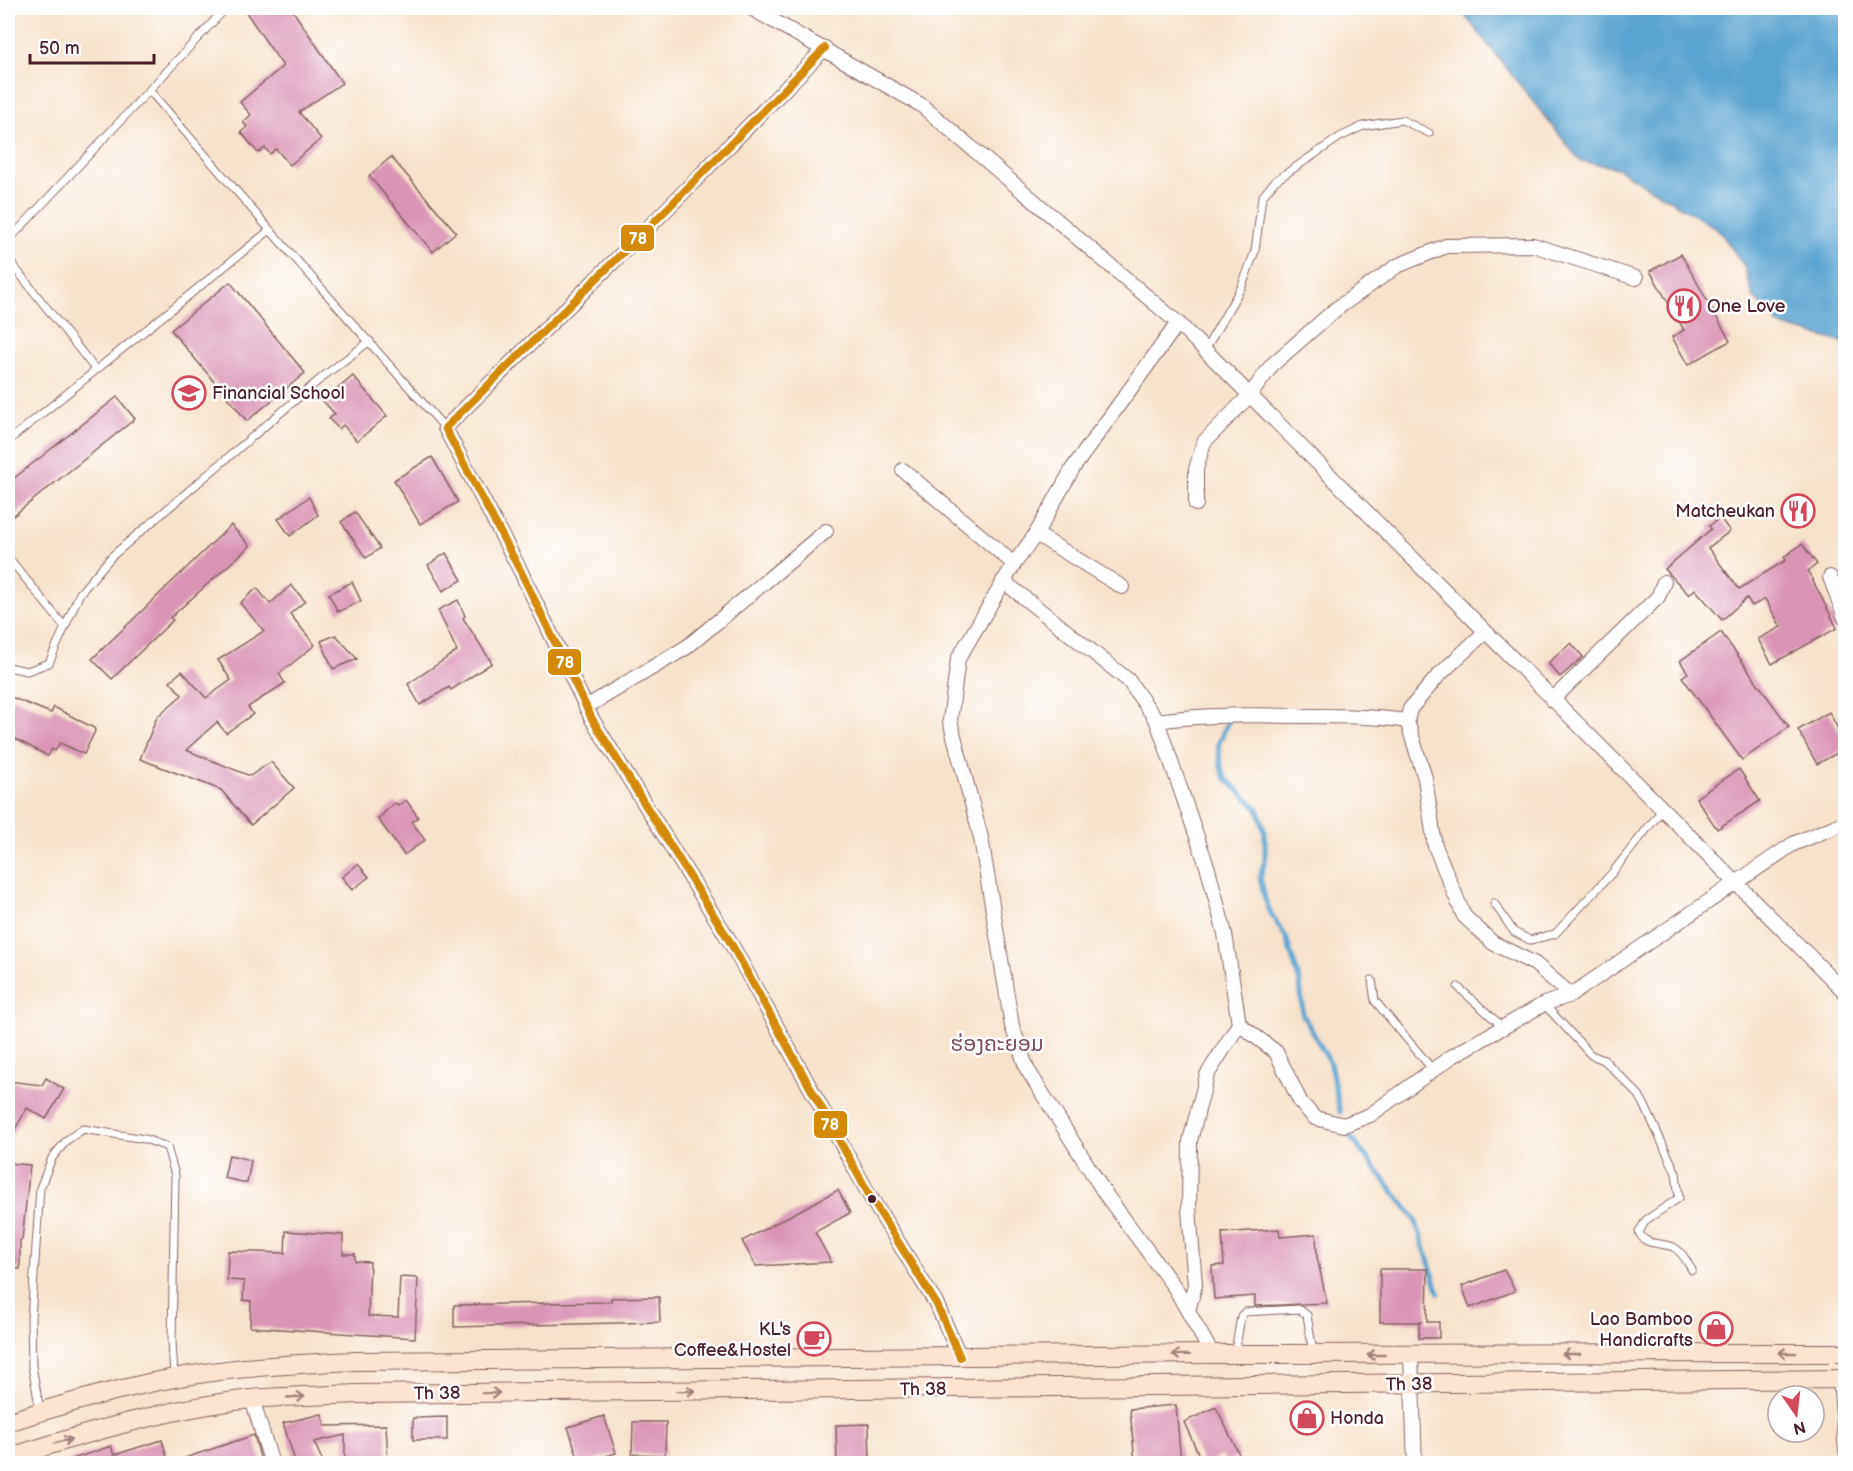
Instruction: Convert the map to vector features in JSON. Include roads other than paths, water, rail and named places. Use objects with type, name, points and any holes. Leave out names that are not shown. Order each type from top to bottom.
[{"type":"street","points":[[751,8],[825,48],[921,105],[1178,323],[1845,993]]},
{"type":"street","points":[[825,48],[665,211],[445,428],[520,570],[586,707],[729,940],[871,1198],[937,1305],[960,1357]]},
{"type":"street","points":[[1196,504],[1196,469],[1204,442],[1250,395],[1272,365],[1336,309],[1397,266],[1446,246],[1533,245],[1636,278]]},
{"type":"street","points":[[1178,323],[1073,468],[1036,534],[1003,581],[958,659],[950,721],[981,838],[1012,1026],[1027,1069],[1106,1195],[1175,1288],[1212,1354]]},
{"type":"street","points":[[903,470],[1014,564]]},
{"type":"street","points":[[586,707],[687,647],[826,531]]},
{"type":"street","points":[[1036,534],[1122,587]]},
{"type":"street","points":[[1830,577],[1845,620]]},
{"type":"street","points":[[1003,581],[1128,680],[1157,721],[1208,869],[1225,934],[1239,1024],[1207,1075],[1190,1141],[1190,1209],[1195,1285],[1188,1311]]},
{"type":"street","points":[[1552,700],[1658,597],[1664,582]]},
{"type":"street","points":[[1485,632],[1438,676],[1410,709],[1407,721],[1425,778],[1435,846],[1464,916],[1493,943],[1535,964],[1571,995]]},
{"type":"street","points":[[1157,721],[1186,717],[1266,715],[1375,716],[1407,721]]},
{"type":"street","points":[[1239,1024],[1276,1052],[1301,1103],[1315,1118],[1344,1125],[1370,1115],[1433,1070],[1544,1004],[1571,995],[1793,844],[1845,822]]},
{"type":"street","name":"Th 38","points":[[8,1422],[116,1390],[199,1374],[236,1369],[355,1361],[1212,1354],[1845,1353]]},
{"type":"street","points":[[1411,1355],[1415,1464]]},
{"type":"street","points":[[199,1374],[203,1406]]},
{"type":"street","points":[[1843,1379],[1845,1452]]},
{"type":"street","name":"Th 38","points":[[8,1458],[203,1406],[252,1399],[356,1394],[1843,1379]]},
{"type":"street","points":[[252,1399],[272,1464]]},
{"type":"lane","points":[[8,241],[226,8]]},
{"type":"lane","points":[[150,91],[445,428]]},
{"type":"lane","points":[[1205,350],[1242,286],[1255,251],[1262,197],[1275,181],[1340,137],[1363,126],[1402,120],[1429,133]]},
{"type":"lane","points":[[8,441],[270,230]]},
{"type":"lane","points":[[8,259],[95,369]]},
{"type":"lane","points":[[8,668],[27,671],[49,663],[80,593],[112,556],[306,390],[370,341]]},
{"type":"lane","points":[[8,557],[64,627]]},
{"type":"lane","points":[[1494,903],[1514,932],[1530,940],[1555,934],[1612,873],[1662,810]]},
{"type":"lane","points":[[1372,980],[1375,1000],[1433,1070]]},
{"type":"lane","points":[[1458,987],[1503,1028]]},
{"type":"lane","points":[[1544,1004],[1592,1055],[1604,1060],[1644,1104],[1676,1173],[1679,1198],[1646,1220],[1639,1232],[1641,1238],[1647,1242],[1680,1252],[1692,1270]]},
{"type":"lane","points":[[40,1412],[32,1366],[31,1319],[40,1188],[52,1158],[67,1140],[83,1129],[145,1139],[167,1147],[175,1175],[172,1341],[174,1379]]},
{"type":"lane","points":[[1234,1354],[1241,1316],[1245,1312],[1299,1309],[1307,1315],[1314,1354]]},
{"type":"water","points":[[1459,8],[1845,8],[1845,343],[1779,325],[1753,296],[1744,266],[1719,230],[1617,168],[1580,161]]},
{"type":"waterway","points":[[1228,721],[1218,745],[1221,767],[1225,778],[1258,809],[1265,833],[1265,860],[1260,877],[1265,899],[1271,914],[1286,937],[1300,982],[1303,1015],[1330,1063],[1340,1112]]},
{"type":"waterway","points":[[1349,1135],[1415,1219],[1439,1293]]},
{"type":"place","name":"One Love","points":[[1684,306]]},
{"type":"place","name":"Financial School","points":[[189,393]]},
{"type":"place","name":"Matcheukan","points":[[1798,511]]},
{"type":"place","name":"Lao Bamboo Handicrafts","points":[[1716,1329]]},
{"type":"place","name":"KL's Coffee&Hostel","points":[[814,1339]]},
{"type":"place","name":"Honda","points":[[1307,1418]]},
{"type":"district","name":"ຮ່ອງຄະຍອມ","points":[[997,1044]]}]
